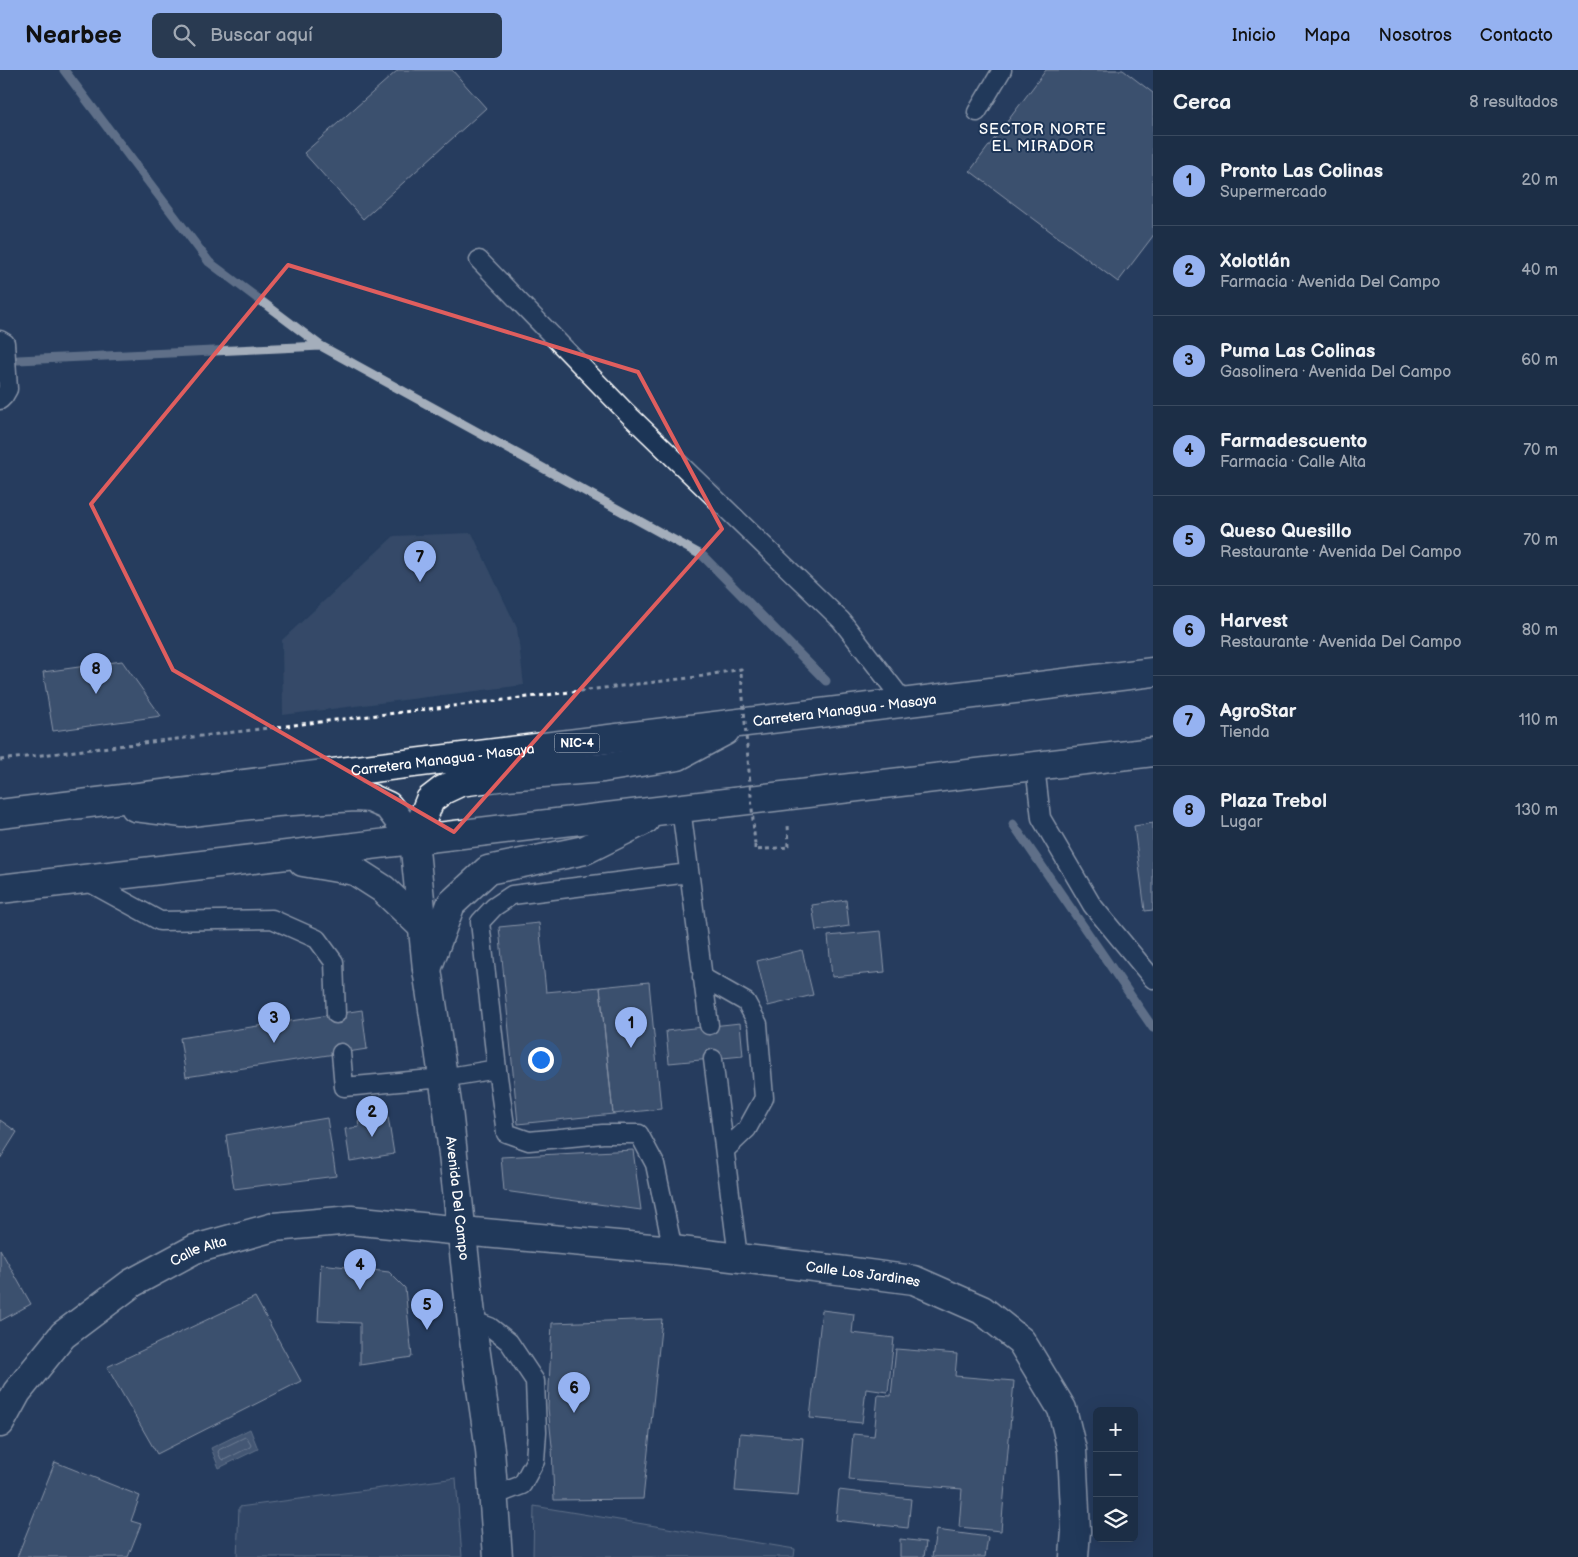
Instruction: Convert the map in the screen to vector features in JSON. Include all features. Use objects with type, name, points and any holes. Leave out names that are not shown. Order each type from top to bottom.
[{"type":"main road","name":"Carretera Managua - Masaya","points":[[0,814],[1153,672]]},
{"type":"main road","points":[[414,840],[430,800],[442,790],[460,782],[603,768],[678,756],[738,724]]},
{"type":"main road","points":[[0,889],[277,858],[1153,752]]},
{"type":"main road","points":[[99,802],[183,813],[277,802],[355,796],[370,798],[388,806],[414,840]]},
{"type":"main road","points":[[427,969],[451,904],[488,870],[585,850],[672,809]]},
{"type":"main road","name":"Avenida Del Campo","points":[[414,840],[427,969],[443,1078],[471,1320],[490,1450],[498,1557]]},
{"type":"main road","points":[[277,858],[354,871],[383,889],[423,927]]},
{"type":"main road","name":"Calle Alta","points":[[0,1422],[16,1392],[63,1335],[132,1284],[195,1249],[274,1227],[351,1220],[462,1231]]},
{"type":"main road","name":"Calle Los Jardines","points":[[462,1231],[738,1257],[914,1280],[982,1310],[1022,1341],[1062,1409],[1072,1450],[1076,1531],[1074,1557]]},
{"type":"lane","points":[[977,112],[1002,70]]},
{"type":"lane","points":[[479,260],[625,411],[841,620],[905,703]]},
{"type":"lane","points":[[0,340],[5,343],[8,389],[0,400]]},
{"type":"lane","points":[[1034,766],[1041,818],[1092,905],[1153,979]]},
{"type":"lane","points":[[672,809],[689,873],[709,1025]]},
{"type":"lane","points":[[673,1250],[656,1164],[639,1134],[603,1134],[529,1141],[506,1133],[480,922],[494,907],[512,895],[689,873]]},
{"type":"lane","points":[[84,879],[160,921],[272,920],[318,939],[334,962],[336,1014]]},
{"type":"lane","points":[[702,977],[746,1002],[758,1024],[764,1098],[747,1129],[725,1150]]},
{"type":"lane","points":[[340,1053],[344,1087],[443,1078],[497,1069]]},
{"type":"lane","points":[[713,1058],[738,1257]]},
{"type":"lane","points":[[471,1320],[490,1327],[510,1342],[535,1381],[537,1432],[535,1461],[522,1484],[493,1496]]},
{"type":"path","points":[[0,760],[697,677],[741,669],[755,850],[788,847]]},
{"type":"highlighted area","points":[[288,265],[638,372],[722,529],[454,832],[173,670],[91,504]]},
{"type":"shaded area","points":[[472,533],[517,628],[524,685],[283,715],[282,640],[394,536]]},
{"type":"shaded area","points":[[456,1478],[462,1557],[237,1557],[239,1507]]},
{"type":"shaded area","points":[[534,1506],[795,1549],[794,1557],[533,1557]]},
{"type":"water","points":[[250,1429],[258,1449],[219,1468],[211,1448]]},
{"type":"building","points":[[398,70],[452,70],[486,108],[363,219],[304,153]]},
{"type":"building","points":[[1046,70],[1123,70],[1153,93],[1153,236],[1118,282],[970,171]]},
{"type":"building","points":[[122,661],[161,716],[53,731],[43,672]]},
{"type":"building","points":[[1153,823],[1153,910],[1145,911],[1134,826]]},
{"type":"building","points":[[846,900],[849,926],[816,931],[812,905]]},
{"type":"building","points":[[539,923],[546,992],[600,987],[613,1114],[518,1124],[499,927]]},
{"type":"building","points":[[881,931],[885,972],[832,977],[828,936]]},
{"type":"building","points":[[802,950],[813,995],[768,1006],[757,961]]},
{"type":"building","points":[[649,982],[661,1109],[613,1114],[600,987]]},
{"type":"building","points":[[362,1010],[367,1049],[186,1077],[180,1038]]},
{"type":"building","points":[[740,1023],[743,1056],[669,1063],[666,1031]]},
{"type":"building","points":[[388,1117],[394,1154],[350,1161],[345,1129],[359,1127],[358,1121]]},
{"type":"building","points":[[327,1118],[336,1176],[234,1189],[226,1135]]},
{"type":"building","points":[[0,1120],[17,1132],[0,1159]]},
{"type":"building","points":[[633,1150],[641,1210],[504,1191],[501,1157]]},
{"type":"building","points":[[0,1249],[31,1304],[0,1321]]},
{"type":"building","points":[[321,1264],[389,1272],[405,1288],[412,1357],[360,1365],[360,1323],[318,1321]]},
{"type":"building","points":[[255,1297],[301,1381],[157,1454],[107,1367]]},
{"type":"building","points":[[822,1310],[854,1314],[852,1333],[894,1338],[888,1392],[866,1389],[862,1423],[810,1418]]},
{"type":"building","points":[[662,1319],[643,1499],[554,1500],[552,1446],[548,1408],[552,1323]]},
{"type":"building","points":[[896,1349],[957,1354],[955,1376],[1014,1381],[1001,1531],[959,1527],[962,1489],[849,1480],[853,1434],[874,1436],[878,1395],[891,1396]]},
{"type":"building","points":[[740,1433],[803,1438],[798,1496],[735,1491]]},
{"type":"building","points":[[55,1462],[140,1496],[131,1521],[141,1524],[128,1557],[17,1557]]},
{"type":"building","points":[[839,1490],[911,1499],[908,1528],[836,1520]]},
{"type":"building","points":[[936,1530],[988,1537],[985,1557],[932,1557]]},
{"type":"building","points":[[900,1539],[926,1542],[924,1557],[900,1557]]},
{"type":"waterway","points":[[64,70],[209,262],[321,346]]},
{"type":"waterway","points":[[18,360],[321,346],[703,556],[826,681]]},
{"type":"waterway","points":[[1013,824],[1153,1028]]},
{"type":"place","name":"AgroStar","points":[[420,582]]},
{"type":"place","name":"Plaza Trebol","points":[[96,694]]},
{"type":"place","name":"Puma Las Colinas","points":[[274,1043]]},
{"type":"place","name":"Pronto Las Colinas","points":[[631,1048]]},
{"type":"place","name":"Xolotlán","points":[[372,1137]]},
{"type":"place","name":"Farmadescuento","points":[[360,1290]]},
{"type":"place","name":"Queso Quesillo","points":[[427,1330]]},
{"type":"place","name":"Harvest","points":[[574,1413]]},
{"type":"district","name":"SECTOR NORTE EL MIRADOR","points":[[1043,138]]}]
